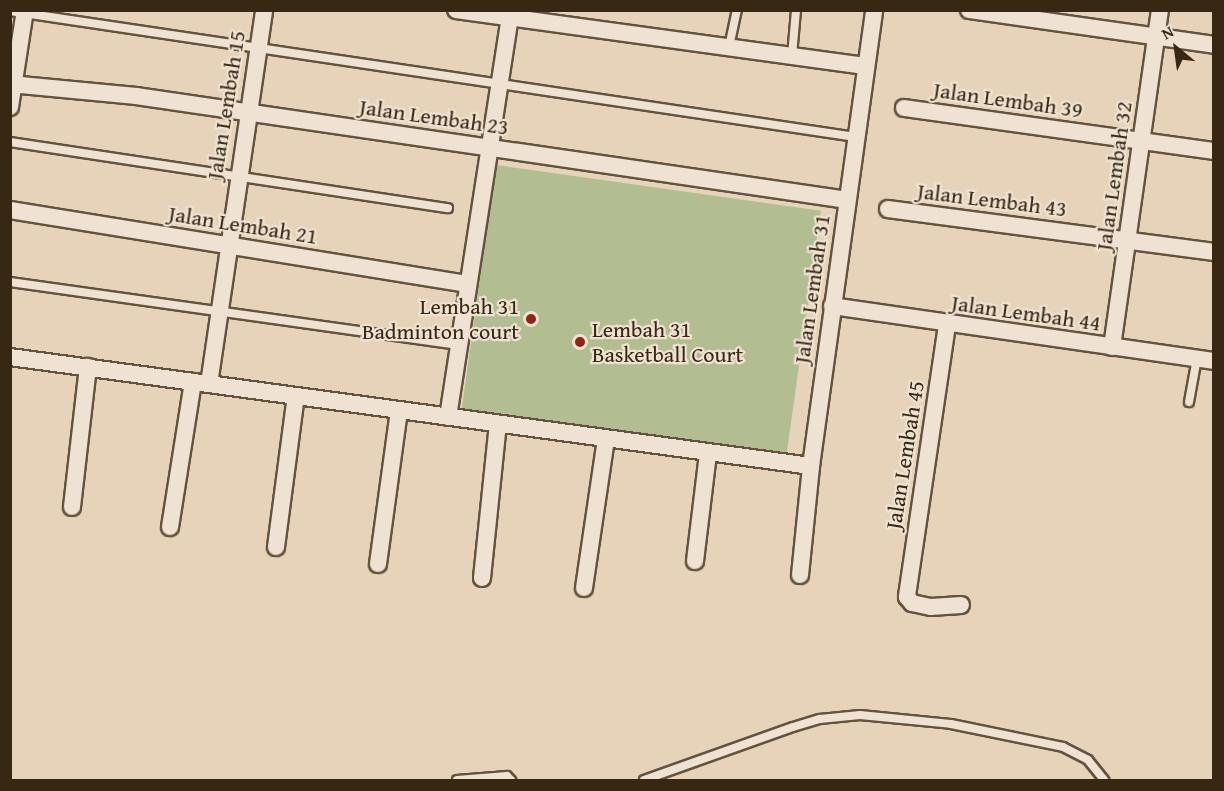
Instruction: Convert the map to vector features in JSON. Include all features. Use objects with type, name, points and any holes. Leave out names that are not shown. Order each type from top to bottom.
[{"type":"street","name":"Jalan Lembah 15","points":[[170,527],[219,309],[246,113],[264,10]]},
{"type":"street","points":[[456,10],[510,14],[865,66]]},
{"type":"street","name":"Jalan Lembah 31","points":[[800,575],[811,466],[874,10]]},
{"type":"street","points":[[969,10],[1156,39],[1214,45]]},
{"type":"street","name":"Jalan Lembah 32","points":[[1112,347],[1160,10]]},
{"type":"street","points":[[10,107],[20,12]]},
{"type":"street","points":[[448,417],[492,148],[510,14]]},
{"type":"street","name":"Jalan Lembah 23","points":[[12,84],[136,96],[847,200]]},
{"type":"street","name":"Jalan Lembah 39","points":[[904,108],[1214,151]]},
{"type":"street","name":"Jalan Lembah 43","points":[[888,209],[1214,252]]},
{"type":"street","name":"Jalan Lembah 21","points":[[10,210],[468,284]]},
{"type":"street","name":"Jalan Lembah 44","points":[[832,306],[947,325],[1205,359]]},
{"type":"street","name":"Jalan Lembah 45","points":[[947,325],[907,592],[909,600],[916,605],[961,605]]},
{"type":"street","points":[[10,357],[811,466]]},
{"type":"street","points":[[72,507],[88,368]]},
{"type":"street","points":[[276,547],[296,396]]},
{"type":"street","points":[[378,564],[399,410]]},
{"type":"street","points":[[482,578],[498,424]]},
{"type":"street","points":[[584,588],[606,439]]},
{"type":"street","points":[[695,561],[708,453]]},
{"type":"lane","points":[[729,46],[737,10]]},
{"type":"lane","points":[[792,56],[796,10]]},
{"type":"lane","points":[[20,12],[258,46],[501,86],[856,137]]},
{"type":"lane","points":[[10,142],[448,208]]},
{"type":"lane","points":[[10,282],[219,309],[459,345]]},
{"type":"lane","points":[[1189,402],[1205,359]]},
{"type":"lane","points":[[644,780],[793,727],[820,719],[860,715],[951,724],[1063,747],[1088,760],[1104,780]]},
{"type":"lane","points":[[457,780],[507,776],[511,780]]},
{"type":"green space","points":[[496,165],[821,211],[786,456],[461,411]]},
{"type":"place","name":"Lembah 31 Badminton court","points":[[531,319]]},
{"type":"place","name":"Lembah 31 Basketball Court","points":[[580,342]]}]
